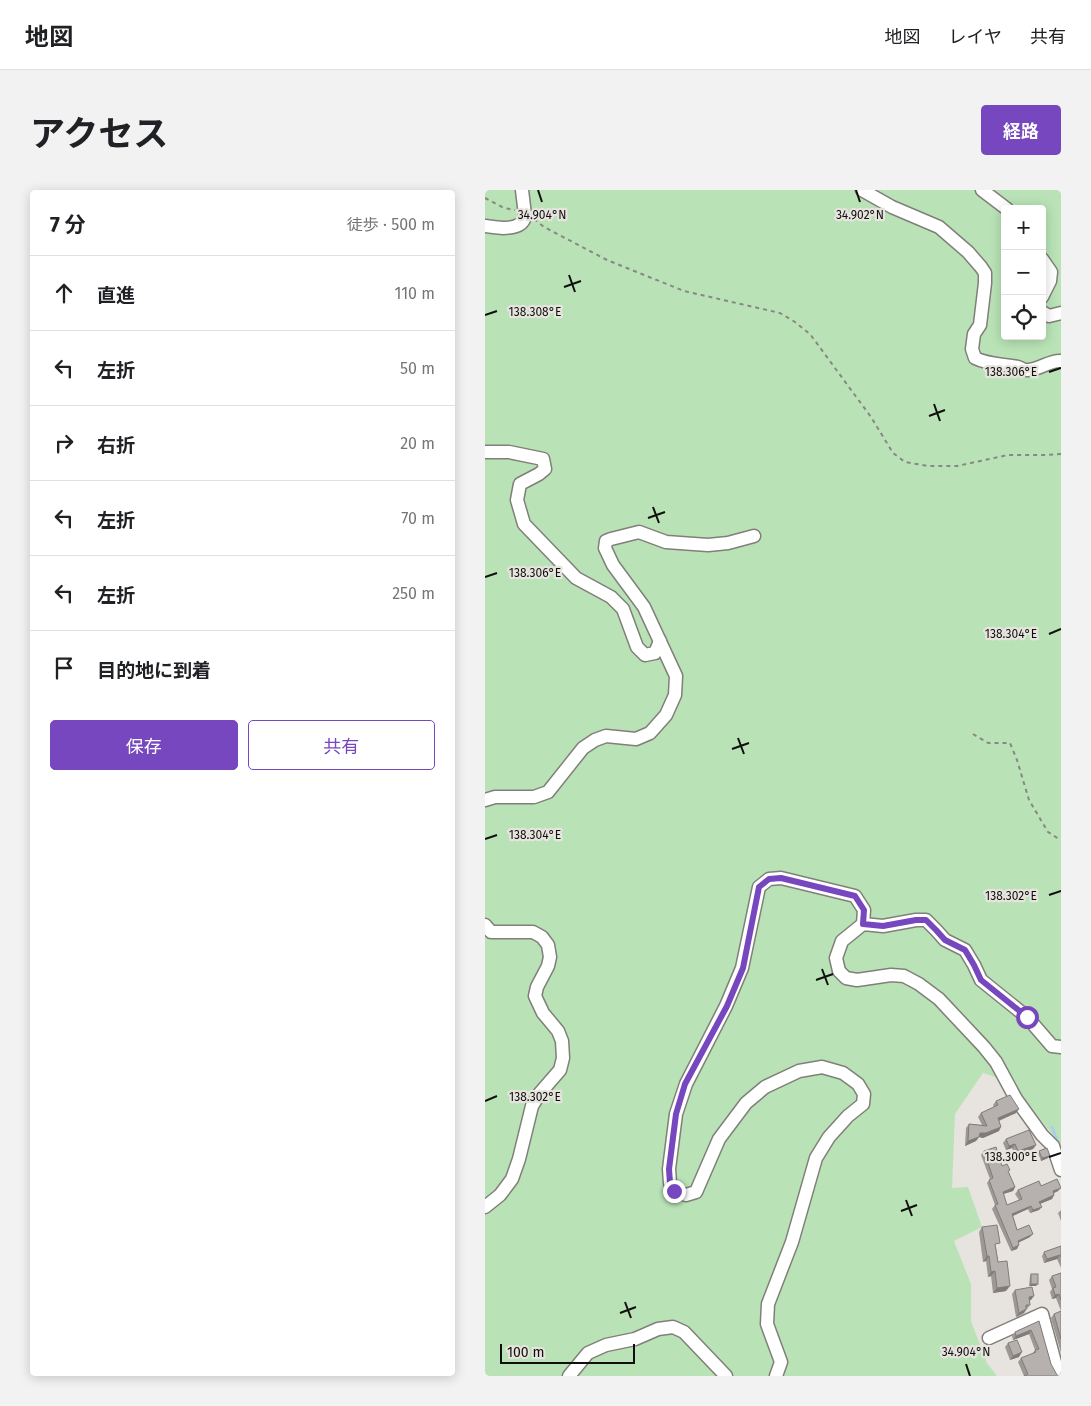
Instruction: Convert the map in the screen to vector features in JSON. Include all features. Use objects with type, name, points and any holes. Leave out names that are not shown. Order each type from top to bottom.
[{"type":"street","points":[[485,226],[503,229],[518,226],[525,219],[522,190]]},
{"type":"street","points":[[862,190],[902,212],[939,227],[968,252],[981,267],[985,273],[985,283],[979,325],[974,334],[972,349],[975,358],[982,362],[1018,367],[1026,370],[1061,360]]},
{"type":"street","points":[[982,190],[1002,205]]},
{"type":"street","points":[[1046,265],[1051,272],[1050,281],[1046,289]]},
{"type":"street","points":[[1046,314],[1049,316],[1061,313]]},
{"type":"street","points":[[485,452],[509,452],[543,459],[545,468],[539,474],[520,484],[517,500],[524,524],[577,578],[611,597],[623,609],[637,647],[645,655],[655,653],[660,641]]},
{"type":"street","points":[[485,800],[534,797],[548,792],[583,748],[595,740],[606,736],[636,739],[650,733],[665,715],[675,695],[676,676],[645,607],[613,565],[605,548],[606,542],[639,532],[666,542],[708,545],[728,543],[753,536]]},
{"type":"street","points":[[776,1376],[781,1362],[767,1324],[768,1304],[793,1242],[816,1158],[829,1137],[848,1116],[863,1104],[864,1094],[857,1084],[843,1073],[822,1067],[799,1072],[765,1087],[746,1103],[719,1140],[696,1192],[686,1195],[674,1191],[670,1183],[669,1169],[676,1114],[685,1084],[727,1006],[743,968],[759,887],[769,879],[781,878],[855,896],[864,910],[863,924]]},
{"type":"street","points":[[1061,1047],[1052,1046],[1027,1017],[981,980],[965,950],[945,940],[926,920],[883,926],[863,924],[842,941],[836,958],[839,971],[846,978],[857,980],[891,975],[904,976],[919,984],[939,999],[996,1062],[1017,1099],[1053,1146],[1061,1170]]},
{"type":"street","points":[[485,925],[491,932],[533,932],[548,945],[550,957],[548,966],[537,987],[535,996],[543,1013],[558,1031],[562,1041],[563,1058],[560,1070],[531,1106],[519,1159],[512,1179],[501,1195],[485,1207]]},
{"type":"street","points":[[989,1338],[1042,1314],[1056,1366],[1061,1375]]},
{"type":"street","points":[[569,1376],[588,1353],[606,1345],[635,1338],[658,1329],[673,1327],[685,1332],[726,1376]]},
{"type":"path","points":[[485,198],[504,208],[524,211],[544,227],[614,263],[684,291],[780,313],[795,322],[815,340],[871,417],[893,453],[905,462],[928,466],[957,466],[1008,455],[1045,456],[1061,454]]},
{"type":"path","points":[[973,734],[988,743],[1010,743],[1029,800],[1048,832],[1061,839]]},
{"type":"green space","points":[[485,190],[1061,190],[1061,1146],[1013,1083],[983,1073],[955,1114],[952,1188],[968,1187],[982,1227],[954,1241],[971,1284],[971,1321],[987,1363],[997,1376],[485,1376]]},
{"type":"building","points":[[1010,1095],[1019,1109],[998,1118],[1001,1127],[986,1133],[980,1133],[979,1137],[968,1141],[969,1124],[987,1126],[981,1113],[998,1105],[996,1101]]},
{"type":"building","points":[[1029,1130],[1036,1145],[1018,1151],[1015,1144],[1009,1146],[1006,1139]]},
{"type":"building","points":[[996,1147],[1002,1166],[1007,1164],[1010,1170],[1008,1171],[1015,1187],[1003,1192],[1007,1205],[1022,1199],[1018,1190],[1039,1181],[1041,1186],[1057,1179],[1061,1188],[1053,1191],[1054,1195],[1039,1202],[1042,1207],[1033,1210],[1031,1206],[1012,1214],[1017,1230],[1029,1225],[1033,1234],[1018,1241],[1019,1245],[1013,1248],[995,1205],[998,1204],[989,1180],[993,1178],[984,1151]]},
{"type":"building","points":[[1047,1148],[1050,1156],[1042,1158],[1039,1151]]},
{"type":"building","points":[[997,1225],[1000,1243],[995,1244],[998,1262],[1007,1261],[1010,1286],[997,1288],[995,1271],[991,1272],[982,1227]]},
{"type":"building","points":[[1061,1246],[1061,1257],[1060,1255],[1047,1259],[1044,1252]]},
{"type":"building","points":[[1061,1273],[1061,1300],[1059,1294],[1055,1295],[1053,1288],[1056,1287],[1052,1276]]},
{"type":"building","points":[[1031,1274],[1038,1274],[1038,1284],[1031,1284]]},
{"type":"building","points":[[1032,1287],[1034,1296],[1029,1297],[1030,1305],[1026,1305],[1026,1309],[1019,1313],[1015,1290]]},
{"type":"building","points":[[1061,1311],[1061,1339],[1054,1314]]},
{"type":"building","points":[[1039,1321],[1051,1364],[1059,1376],[1024,1376],[1028,1374],[1021,1358],[1039,1349],[1031,1330],[1016,1336],[1015,1332]]},
{"type":"building","points":[[1017,1340],[1022,1352],[1013,1356],[1008,1343]]},
{"type":"waterway","points":[[1052,1127],[1061,1150]]},
{"type":"route","points":[[674,1191],[670,1183],[669,1169],[676,1114],[685,1084],[727,1006],[743,968],[759,887],[769,879],[781,878],[855,896],[864,910],[863,924],[883,926],[926,920],[945,940],[965,950],[981,980],[1027,1017]]}]
